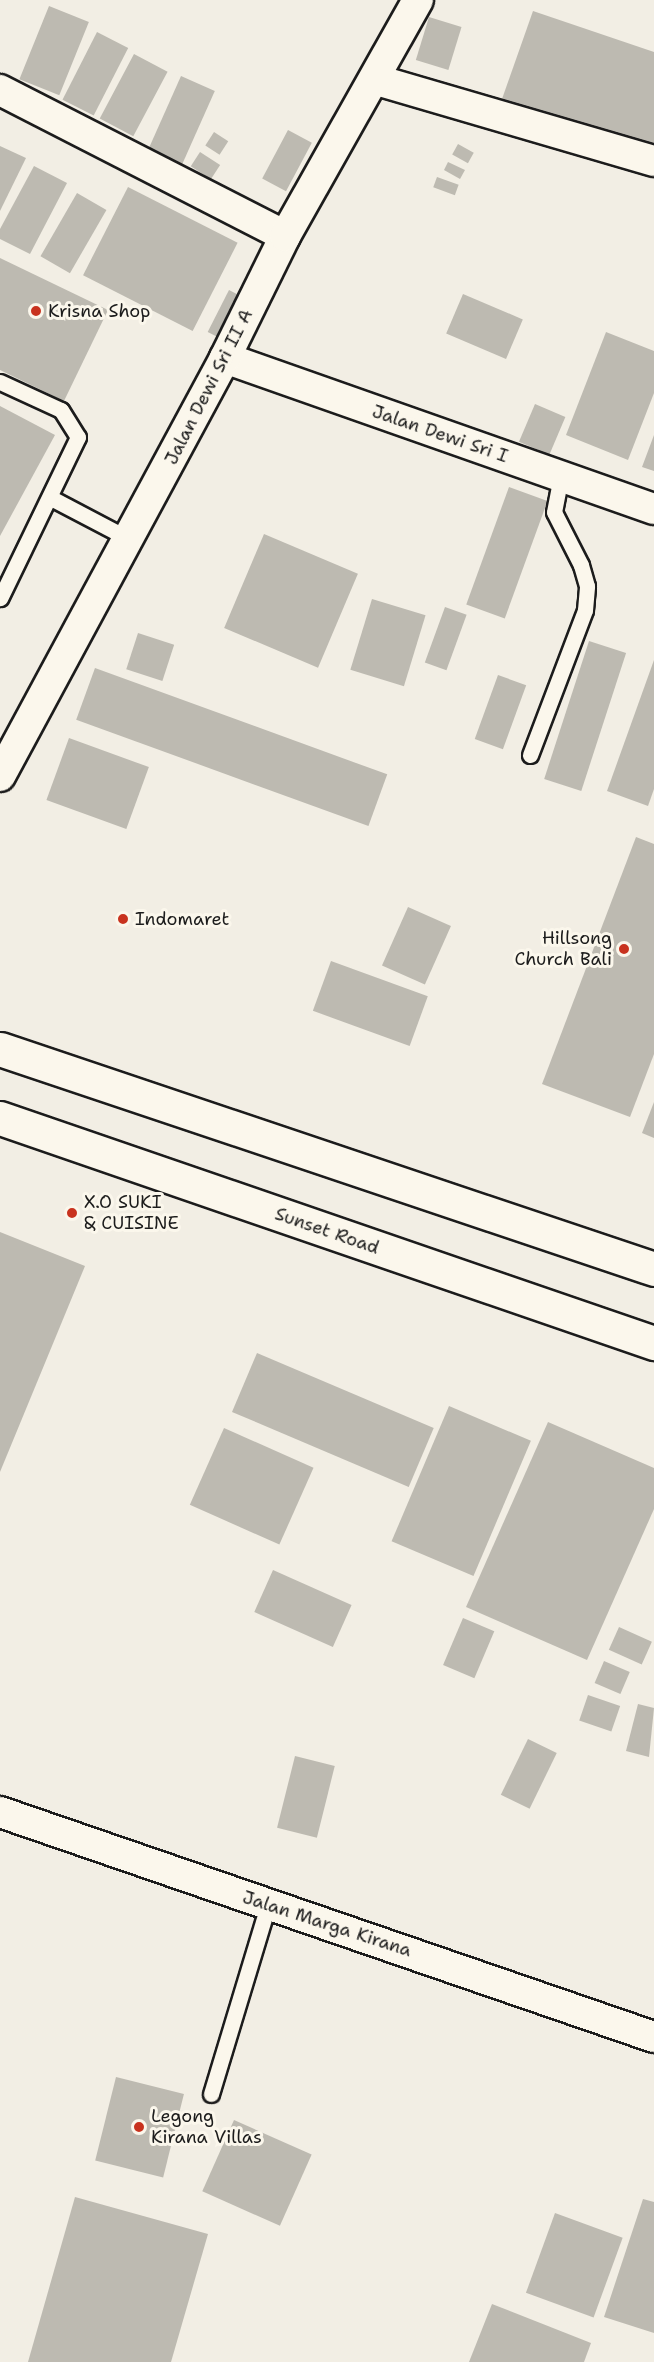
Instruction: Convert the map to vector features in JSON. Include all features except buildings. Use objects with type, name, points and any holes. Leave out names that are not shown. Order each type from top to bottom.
[{"type":"highway","points":[[0,1049],[654,1269]]},
{"type":"highway","name":"Sunset Road","points":[[0,1118],[654,1343]]},
{"type":"street","name":"Jalan Dewi Sri II A","points":[[0,776],[225,358],[285,236],[377,80],[418,0]]},
{"type":"street","points":[[377,80],[654,161]]},
{"type":"street","points":[[0,90],[285,236]]},
{"type":"street","name":"Jalan Dewi Sri I","points":[[225,358],[654,509]]},
{"type":"street","name":"Jalan Marga Kirana","points":[[0,1812],[268,1905],[460,1967],[654,2037]]},
{"type":"lane","points":[[0,382],[73,421],[78,437],[75,452],[0,598]]},
{"type":"lane","points":[[530,755],[585,610],[587,586],[581,565],[554,512],[561,476]]},
{"type":"lane","points":[[51,498],[129,539]]},
{"type":"lane","points":[[211,2094],[268,1905]]},
{"type":"place","name":"Krisna Shop","points":[[36,311]]},
{"type":"place","name":"Indomaret","points":[[123,919]]},
{"type":"place","name":"Hillsong Church Bali","points":[[624,949]]},
{"type":"place","name":"X.O SUKI & CUISINE","points":[[72,1213]]},
{"type":"place","name":"Legong Kirana Villas","points":[[139,2127]]}]
